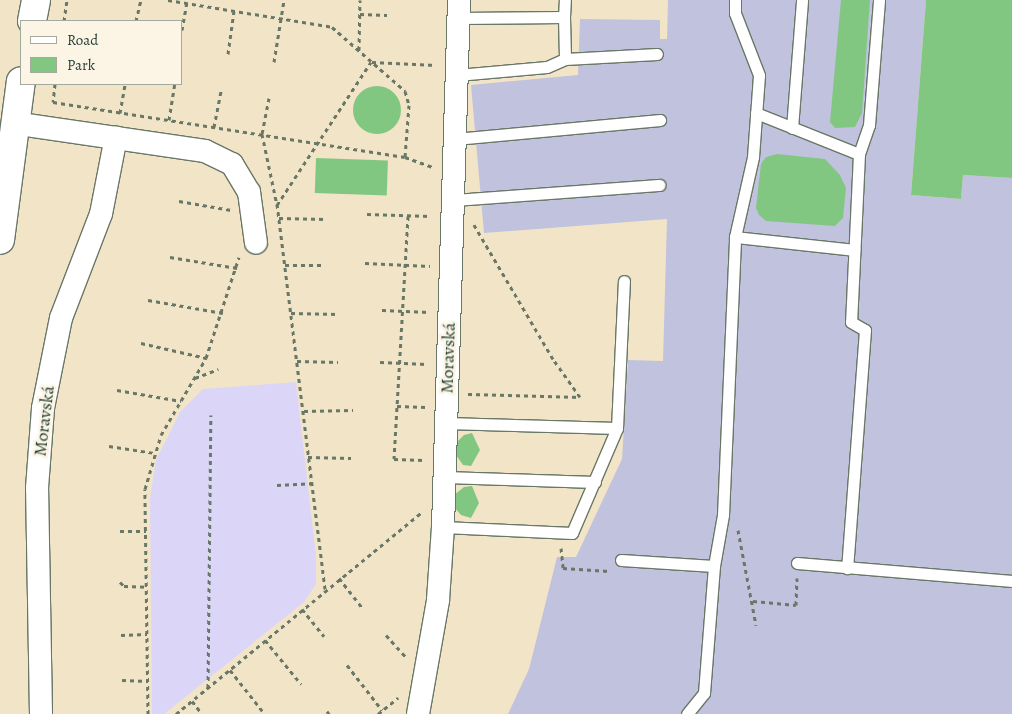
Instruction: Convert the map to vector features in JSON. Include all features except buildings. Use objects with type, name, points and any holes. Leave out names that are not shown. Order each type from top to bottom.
[{"type":"street","points":[[32,20],[36,0]]},
{"type":"street","name":"Moravská","points":[[418,714],[438,600],[443,528],[439,469],[452,209],[454,139],[451,70],[459,9]]},
{"type":"street","points":[[0,231],[13,124],[20,85]]},
{"type":"street","points":[[13,124],[205,151],[232,164],[249,192],[249,245]]},
{"type":"street","name":"Moravská","points":[[41,714],[37,488],[43,408],[70,288],[101,214],[116,137]]},
{"type":"lane","points":[[564,0],[565,58]]},
{"type":"lane","points":[[687,714],[704,694],[714,566],[723,515],[735,237],[752,157],[756,113],[758,75],[734,13],[735,0]]},
{"type":"lane","points":[[792,128],[802,0]]},
{"type":"lane","points":[[847,568],[864,330],[851,322],[859,154],[869,125],[879,0]]},
{"type":"lane","points":[[459,9],[564,17]]},
{"type":"lane","points":[[451,70],[547,67],[565,58],[657,54]]},
{"type":"lane","points":[[756,113],[859,154]]},
{"type":"lane","points":[[454,139],[660,120]]},
{"type":"lane","points":[[452,209],[659,185]]},
{"type":"lane","points":[[735,237],[854,250]]},
{"type":"lane","points":[[443,528],[572,533],[596,482],[617,428],[624,281]]},
{"type":"lane","points":[[442,408],[617,428]]},
{"type":"lane","points":[[439,469],[596,482]]},
{"type":"lane","points":[[621,560],[714,566]]},
{"type":"lane","points":[[798,564],[1012,581]]},
{"type":"path","points":[[64,20],[67,0]]},
{"type":"path","points":[[136,20],[140,0]]},
{"type":"path","points":[[168,0],[332,27],[404,90],[409,105],[405,157]]},
{"type":"path","points":[[274,62],[284,0]]},
{"type":"path","points":[[359,50],[360,0]]},
{"type":"path","points":[[182,30],[187,3]]},
{"type":"path","points":[[228,54],[234,11]]},
{"type":"path","points":[[360,14],[387,15]]},
{"type":"path","points":[[371,62],[451,70]]},
{"type":"path","points":[[325,589],[277,206],[371,62]]},
{"type":"path","points":[[55,85],[53,102],[405,157],[440,170]]},
{"type":"path","points":[[116,137],[125,85]]},
{"type":"path","points":[[169,120],[175,85]]},
{"type":"path","points":[[205,151],[214,127],[221,91]]},
{"type":"path","points":[[262,134],[269,98]]},
{"type":"path","points":[[179,201],[239,211]]},
{"type":"path","points":[[367,214],[408,216],[452,209],[471,219],[553,359],[580,397],[442,408],[397,406]]},
{"type":"path","points":[[408,216],[394,459],[439,469]]},
{"type":"path","points":[[279,218],[326,218]]},
{"type":"path","points":[[148,714],[145,489],[155,453],[181,401],[206,358],[237,268],[249,245]]},
{"type":"path","points":[[170,257],[237,268]]},
{"type":"path","points":[[365,263],[438,266]]},
{"type":"path","points":[[285,265],[325,265]]},
{"type":"path","points":[[148,300],[223,312]]},
{"type":"path","points":[[382,310],[436,312]]},
{"type":"path","points":[[291,313],[339,314]]},
{"type":"path","points":[[141,343],[206,358]]},
{"type":"path","points":[[297,361],[338,362]]},
{"type":"path","points":[[380,362],[435,364]]},
{"type":"path","points":[[194,378],[218,369]]},
{"type":"path","points":[[117,390],[181,401]]},
{"type":"path","points":[[303,411],[353,410]]},
{"type":"path","points":[[208,688],[211,415]]},
{"type":"path","points":[[109,446],[155,453]]},
{"type":"path","points":[[308,457],[351,458]]},
{"type":"path","points":[[277,485],[312,483]]},
{"type":"path","points":[[176,714],[325,589],[424,511]]},
{"type":"path","points":[[723,515],[738,528],[756,625]]},
{"type":"path","points":[[120,531],[146,531]]},
{"type":"path","points":[[753,601],[796,605],[798,564]]},
{"type":"path","points":[[339,578],[362,606]]},
{"type":"path","points":[[120,582],[124,586],[147,587]]},
{"type":"path","points":[[302,609],[324,636]]},
{"type":"path","points":[[121,635],[147,634]]},
{"type":"path","points":[[386,635],[414,666]]},
{"type":"path","points":[[265,640],[301,684]]},
{"type":"path","points":[[347,665],[382,710]]},
{"type":"path","points":[[230,670],[264,713]]},
{"type":"path","points":[[122,680],[148,681]]},
{"type":"path","points":[[378,714],[403,694]]},
{"type":"path","points":[[192,701],[202,714]]},
{"type":"shaded area","points":[[668,0],[926,0],[911,195],[961,199],[963,175],[1012,178],[1012,714],[508,714],[529,669],[557,557],[576,557],[622,459],[628,360],[663,361],[667,219],[484,233],[471,85],[578,75],[580,19],[660,20],[660,39],[667,39]]},
{"type":"shaded area","points":[[296,382],[316,556],[316,584],[304,602],[164,714],[152,714],[150,498],[156,460],[180,412],[203,389]]},
{"type":"green space","points":[[841,0],[870,0],[862,113],[855,127],[835,128],[830,122]]},
{"type":"green space","points":[[926,0],[1012,0],[1012,178],[963,175],[961,199],[911,195]]},
{"type":"green space","points":[[377,86],[386,88],[394,93],[399,101],[401,110],[399,119],[394,127],[386,132],[377,134],[368,132],[360,127],[355,119],[353,110],[355,101],[360,93],[368,88]]},
{"type":"green space","points":[[777,154],[825,159],[840,175],[846,188],[843,218],[835,226],[766,221],[759,215],[756,208],[761,164],[766,157]]},
{"type":"green space","points":[[316,158],[388,161],[387,195],[315,193]]},
{"type":"green space","points":[[472,433],[480,450],[471,466],[463,465],[456,455],[456,443],[464,435]]},
{"type":"green space","points":[[472,486],[479,503],[471,518],[461,515],[454,507],[454,495],[464,487]]}]
